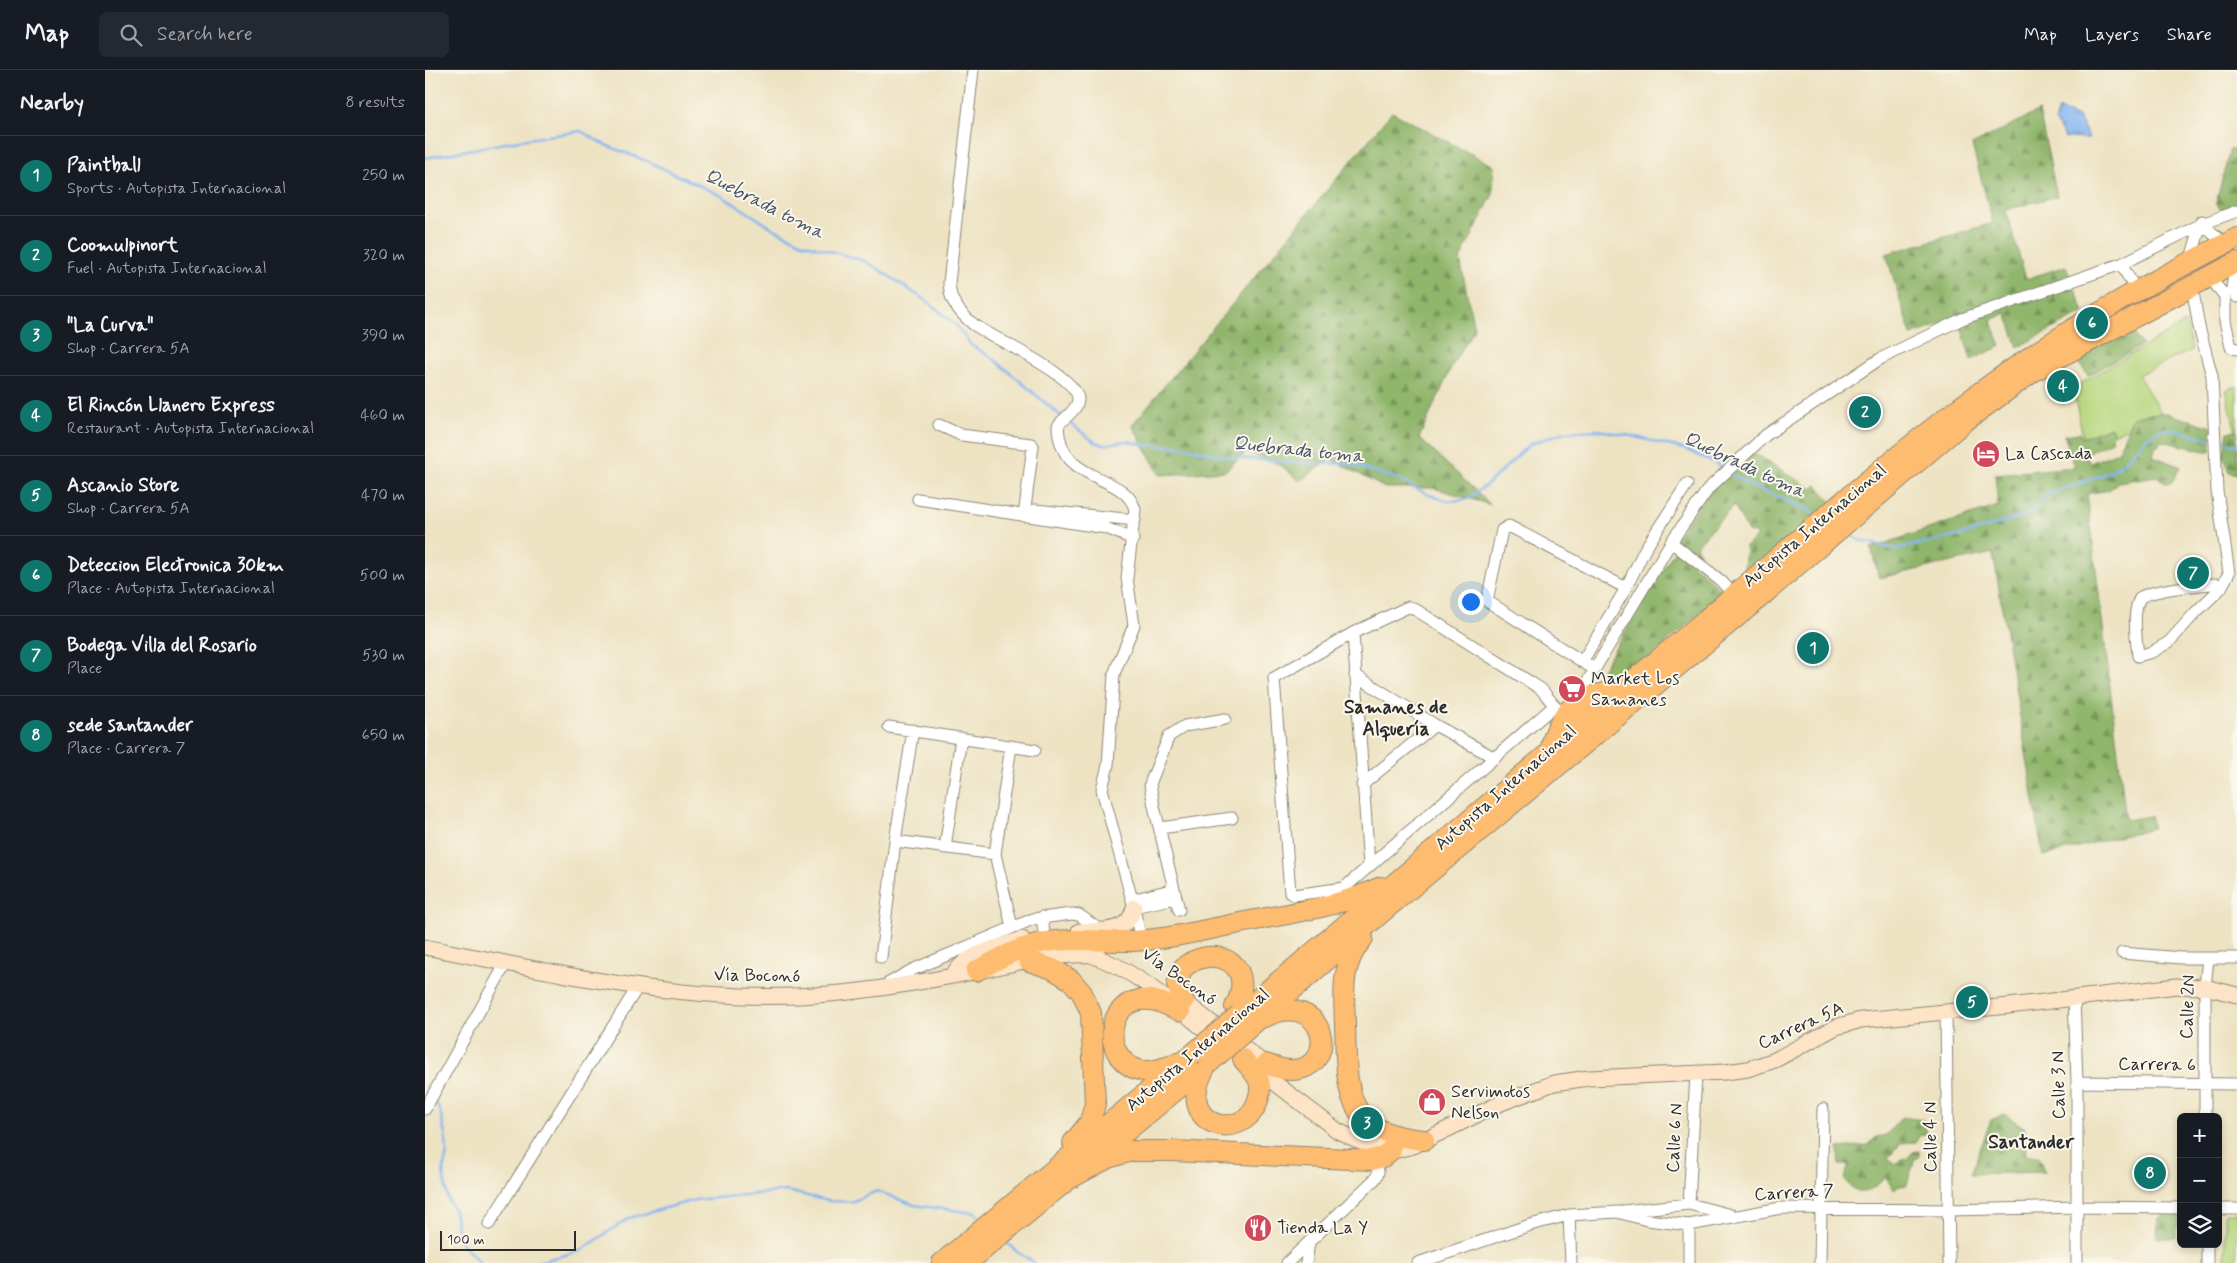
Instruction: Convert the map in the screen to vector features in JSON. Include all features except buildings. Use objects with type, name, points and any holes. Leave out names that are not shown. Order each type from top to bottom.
[{"type":"highway","name":"Autopista Internacional","points":[[967,1263],[1067,1180],[1407,873],[1868,481],[1975,395],[2059,338],[2190,262],[2231,241]]},
{"type":"highway","name":"Autopista Internacional","points":[[942,1263],[1037,1184],[1197,1061],[1209,1041],[1246,1017],[1387,908],[1751,605],[1965,421],[2034,371],[2236,262]]},
{"type":"highway","points":[[1550,752],[1563,708],[1592,696],[1623,688]]},
{"type":"highway","points":[[976,971],[1022,948],[1047,942],[1141,940],[1207,929],[1339,902],[1373,891],[1407,873]]},
{"type":"highway","points":[[1387,908],[1355,948],[1346,967],[1344,999],[1348,1087],[1355,1106],[1377,1129],[1396,1137],[1424,1140]]},
{"type":"highway","points":[[1243,1059],[1259,1081],[1260,1093],[1253,1112],[1243,1121],[1233,1125],[1222,1125],[1212,1122],[1203,1115],[1198,1107],[1195,1089],[1197,1061],[1158,1070],[1140,1070],[1130,1065],[1120,1056],[1114,1045],[1112,1035],[1114,1022],[1119,1012],[1133,1002],[1153,1000],[1182,1006],[1177,985],[1182,969],[1198,960],[1219,958],[1233,963],[1241,974],[1246,1017],[1298,1011],[1312,1019],[1321,1034],[1320,1053],[1314,1061],[1305,1067],[1289,1070],[1266,1064]]},
{"type":"highway","points":[[1029,961],[1053,969],[1071,980],[1088,1002],[1091,1018],[1095,1098],[1094,1111],[1087,1127],[1037,1184]]},
{"type":"highway","points":[[1067,1180],[1114,1156],[1143,1150],[1372,1160],[1383,1157],[1391,1150]]},
{"type":"street","points":[[973,70],[949,283],[950,296],[955,305],[972,324],[1035,359],[1072,385],[1079,398],[1077,407],[1058,426],[1058,436],[1075,466],[1114,486],[1132,499],[1135,520],[1127,578],[1134,625],[1114,674],[1108,765],[1102,789],[1133,903],[1141,940]]},
{"type":"street","points":[[1563,708],[1541,689],[1413,608],[1403,608],[1353,633],[1274,678],[1288,888],[1290,894],[1294,896],[1338,890],[1369,866],[1495,758],[1563,708],[1594,670],[1671,542],[1709,488],[1766,435],[1880,359],[1962,319],[2121,264],[2201,220],[2237,211]]},
{"type":"street","points":[[2201,220],[2231,241]]},
{"type":"street","points":[[2190,262],[2201,220]]},
{"type":"street","points":[[2226,302],[2237,298],[2232,288],[2236,262]]},
{"type":"street","points":[[2121,264],[2137,292]]},
{"type":"street","points":[[2201,281],[2224,292],[2226,302],[2225,321],[2231,347],[2237,349]]},
{"type":"street","points":[[2201,281],[2212,376],[2217,490],[2230,567],[2228,579],[2221,588],[2169,642],[2152,652],[2138,656],[2136,611],[2141,598],[2165,591],[2208,585],[2217,584],[2221,588]]},
{"type":"street","points":[[939,425],[961,435],[1031,444],[1033,450],[1021,513]]},
{"type":"street","points":[[1582,662],[1626,588],[1645,549],[1687,484]]},
{"type":"street","points":[[918,499],[1072,519],[1135,520]]},
{"type":"street","points":[[1072,519],[1106,528],[1133,539]]},
{"type":"street","points":[[1594,670],[1487,601],[1502,530],[1509,526],[1626,588]]},
{"type":"street","points":[[1671,542],[1721,580],[1734,596]]},
{"type":"street","points":[[1353,633],[1369,866]]},
{"type":"street","points":[[1355,675],[1435,725],[1495,758]]},
{"type":"street","points":[[1179,910],[1150,784],[1167,738],[1185,726],[1225,719]]},
{"type":"street","points":[[1362,785],[1435,725]]},
{"type":"street","points":[[889,727],[1035,750]]},
{"type":"street","points":[[881,957],[895,841],[913,730]]},
{"type":"street","points":[[945,848],[961,738]]},
{"type":"street","points":[[1011,746],[995,854],[1012,927]]},
{"type":"street","points":[[1160,828],[1231,818]]},
{"type":"street","points":[[895,841],[995,854]]},
{"type":"street","points":[[1133,903],[1175,893]]},
{"type":"street","points":[[953,975],[960,964],[968,958],[1024,938],[1044,933],[1114,929],[1126,924],[1131,918],[1133,903]]},
{"type":"street","points":[[879,989],[912,970],[975,945],[1012,927],[1042,917],[1079,915],[1100,930]]},
{"type":"street","points":[[1042,917],[1044,933]]},
{"type":"street","name":"Vía Boconó","points":[[425,947],[637,988],[757,996],[827,995],[879,989],[1029,961],[1088,954],[1115,965],[1136,977],[1266,1064]]},
{"type":"street","points":[[2122,953],[2237,958]]},
{"type":"street","name":"Calle 2N","points":[[2205,1113],[2205,987],[2208,958]]},
{"type":"street","points":[[425,1109],[506,963]]},
{"type":"street","name":"Carrera 5A","points":[[1243,1059],[1338,1131],[1370,1146],[1391,1150],[1407,1148],[1517,1096],[1554,1083],[1589,1078],[1725,1072],[1766,1064],[1826,1032],[1852,1022],[2177,986],[2205,987],[2237,995]]},
{"type":"street","points":[[489,1224],[637,988]]},
{"type":"street","name":"Calle 3 N","points":[[2074,997],[2077,1082],[2077,1263]]},
{"type":"street","name":"Vía Boconó","points":[[1182,1006],[1243,1059]]},
{"type":"street","name":"Calle 4 N","points":[[1946,1012],[1949,1263]]},
{"type":"street","name":"Carrera 5A","points":[[1266,1064],[1336,1121],[1359,1135],[1387,1143],[1401,1144],[1424,1140]]},
{"type":"street","name":"Calle 6 N","points":[[1689,1204],[1696,1073]]},
{"type":"street","name":"Carrera 6","points":[[2077,1082],[2237,1084]]},
{"type":"street","points":[[1821,1263],[1820,1208],[1823,1108]]},
{"type":"street","points":[[1287,1263],[1375,1179],[1378,1170],[1372,1160]]},
{"type":"street","points":[[1617,1212],[1689,1204],[1735,1216]]},
{"type":"street","name":"Carrera 7","points":[[1419,1262],[1530,1225],[1569,1215],[1617,1212],[1647,1220],[1689,1225],[1781,1208],[1949,1210],[2078,1207],[2177,1208]]},
{"type":"street","points":[[2222,1209],[2237,1209]]},
{"type":"street","points":[[1569,1215],[1571,1263]]},
{"type":"street","points":[[1689,1225],[1689,1263]]},
{"type":"street","points":[[1306,1263],[1309,1242]]},
{"type":"street","points":[[2207,1248],[2207,1263]]},
{"type":"green space","points":[[2039,111],[2057,196],[2006,210],[2026,279],[2066,266],[2084,312],[2018,347],[2006,313],[1991,320],[2001,346],[1971,360],[1960,323],[2031,292],[1911,335],[1886,254],[1993,223],[1972,145]]},
{"type":"green space","points":[[1392,112],[1494,166],[1493,194],[1460,259],[1474,329],[1454,362],[1419,438],[1491,505],[1434,488],[1385,488],[1331,459],[1300,481],[1279,464],[1246,452],[1225,471],[1160,475],[1132,425]]},
{"type":"green space","points":[[2230,149],[2237,153],[2237,202],[2221,210],[2216,203]]},
{"type":"green space","points":[[2186,322],[2192,350],[2138,375],[2162,414],[2085,446],[2073,388]]},
{"type":"green space","points":[[2131,330],[2142,345],[2088,376],[2076,358]]},
{"type":"green space","points":[[2237,386],[2237,428],[2235,429],[2226,390]]},
{"type":"green space","points":[[2166,413],[2212,427],[2210,452],[2162,441],[2155,447],[2153,456],[2181,467],[2171,483],[2165,483],[2157,476],[2118,482],[2109,490],[2087,494],[2126,820],[2150,816],[2153,828],[2043,856],[1993,553],[1879,578],[1871,548],[1998,506],[1995,474],[2075,467],[2064,435],[2080,433],[2082,438],[2110,427],[2113,430],[2112,441],[2085,454],[2090,463],[2118,452],[2132,418],[2147,414]]},
{"type":"green space","points":[[2237,430],[2237,474],[2229,472],[2223,456],[2228,432]]},
{"type":"green space","points":[[1751,451],[1812,489],[1817,485],[1833,504],[1751,571],[1744,568],[1746,546],[1757,536],[1755,533],[1748,532],[1734,505],[1696,546],[1700,553],[1696,558],[1673,541],[1709,492]]},
{"type":"green space","points":[[1676,548],[1723,592],[1620,685],[1610,675],[1601,682],[1606,690],[1589,691]]},
{"type":"green space","points":[[2004,1114],[2025,1128],[2026,1156],[2038,1156],[2045,1172],[1971,1174],[1991,1120]]},
{"type":"green space","points":[[1902,1117],[1923,1120],[1927,1133],[1919,1136],[1916,1142],[1901,1143],[1888,1158],[1896,1165],[1901,1159],[1908,1158],[1913,1152],[1919,1151],[1919,1156],[1914,1160],[1907,1185],[1899,1186],[1894,1190],[1885,1176],[1870,1190],[1860,1192],[1855,1190],[1844,1179],[1849,1165],[1839,1165],[1838,1148],[1869,1145],[1876,1137],[1886,1135]]},
{"type":"green space","points":[[2225,1213],[2237,1213],[2237,1263],[2225,1263]]},
{"type":"green space","points":[[2164,1215],[2177,1216],[2176,1238],[2157,1238],[2158,1219]]},
{"type":"water","points":[[2059,109],[2079,117],[2089,139],[2065,138],[2055,121]]},
{"type":"waterway","name":"Quebrada toma","points":[[425,158],[581,131],[603,144],[649,162],[722,196],[774,229],[803,243],[864,261],[880,270],[928,302],[955,324],[971,345],[994,359],[1062,417]]},
{"type":"waterway","name":"Quebrada toma","points":[[1068,422],[1095,442],[1104,445],[1126,441],[1146,445],[1186,447],[1227,457],[1299,463],[1350,464],[1398,479],[1429,495],[1448,501],[1468,499],[1491,481],[1530,444],[1564,432],[1598,430],[1632,436],[1684,449],[1714,462],[1725,470]]},
{"type":"waterway","name":"Quebrada toma","points":[[1847,533],[1859,540],[1894,549],[1958,536],[2027,515],[2047,495],[2110,472],[2124,462],[2147,438],[2162,429],[2178,430],[2211,440]]},
{"type":"waterway","name":"Quebrada toma","points":[[2219,441],[2237,445]]},
{"type":"waterway","name":"Quebrada toma","points":[[1730,473],[1740,480],[1817,515]]},
{"type":"waterway","points":[[425,919],[425,926]]},
{"type":"waterway","points":[[425,1085],[430,1093]]},
{"type":"waterway","points":[[434,1100],[440,1111],[445,1134],[447,1153],[443,1171],[448,1200],[454,1210],[462,1244],[480,1263]]},
{"type":"waterway","points":[[534,1263],[580,1251],[629,1218],[695,1200],[787,1191],[828,1201],[851,1202],[877,1191],[914,1205],[975,1213],[982,1219]]},
{"type":"waterway","points":[[1006,1242],[1017,1252],[1035,1263]]},
{"type":"place","name":"Deteccion Electronica 30km","points":[[2092,323]]},
{"type":"place","name":"El Rincón Llanero Express","points":[[2063,386]]},
{"type":"place","name":"Coomulpinort","points":[[1865,412]]},
{"type":"place","name":"La Cascada","points":[[1986,454]]},
{"type":"place","name":"Bodega Villa del Rosario","points":[[2193,573]]},
{"type":"place","name":"Paintball","points":[[1813,648]]},
{"type":"place","name":"Market Los Samanes","points":[[1572,689]]},
{"type":"place","name":"Ascanio Store","points":[[1972,1002]]},
{"type":"place","name":"Servimotos Nelson","points":[[1432,1102]]},
{"type":"place","name":"\"La Curva\"","points":[[1367,1123]]},
{"type":"place","name":"sede santander","points":[[2150,1173]]},
{"type":"place","name":"Tienda La Y","points":[[1258,1228]]},
{"type":"district","name":"Samanes de Alquería","points":[[1396,718]]},
{"type":"district","name":"Santander","points":[[2031,1142]]}]
